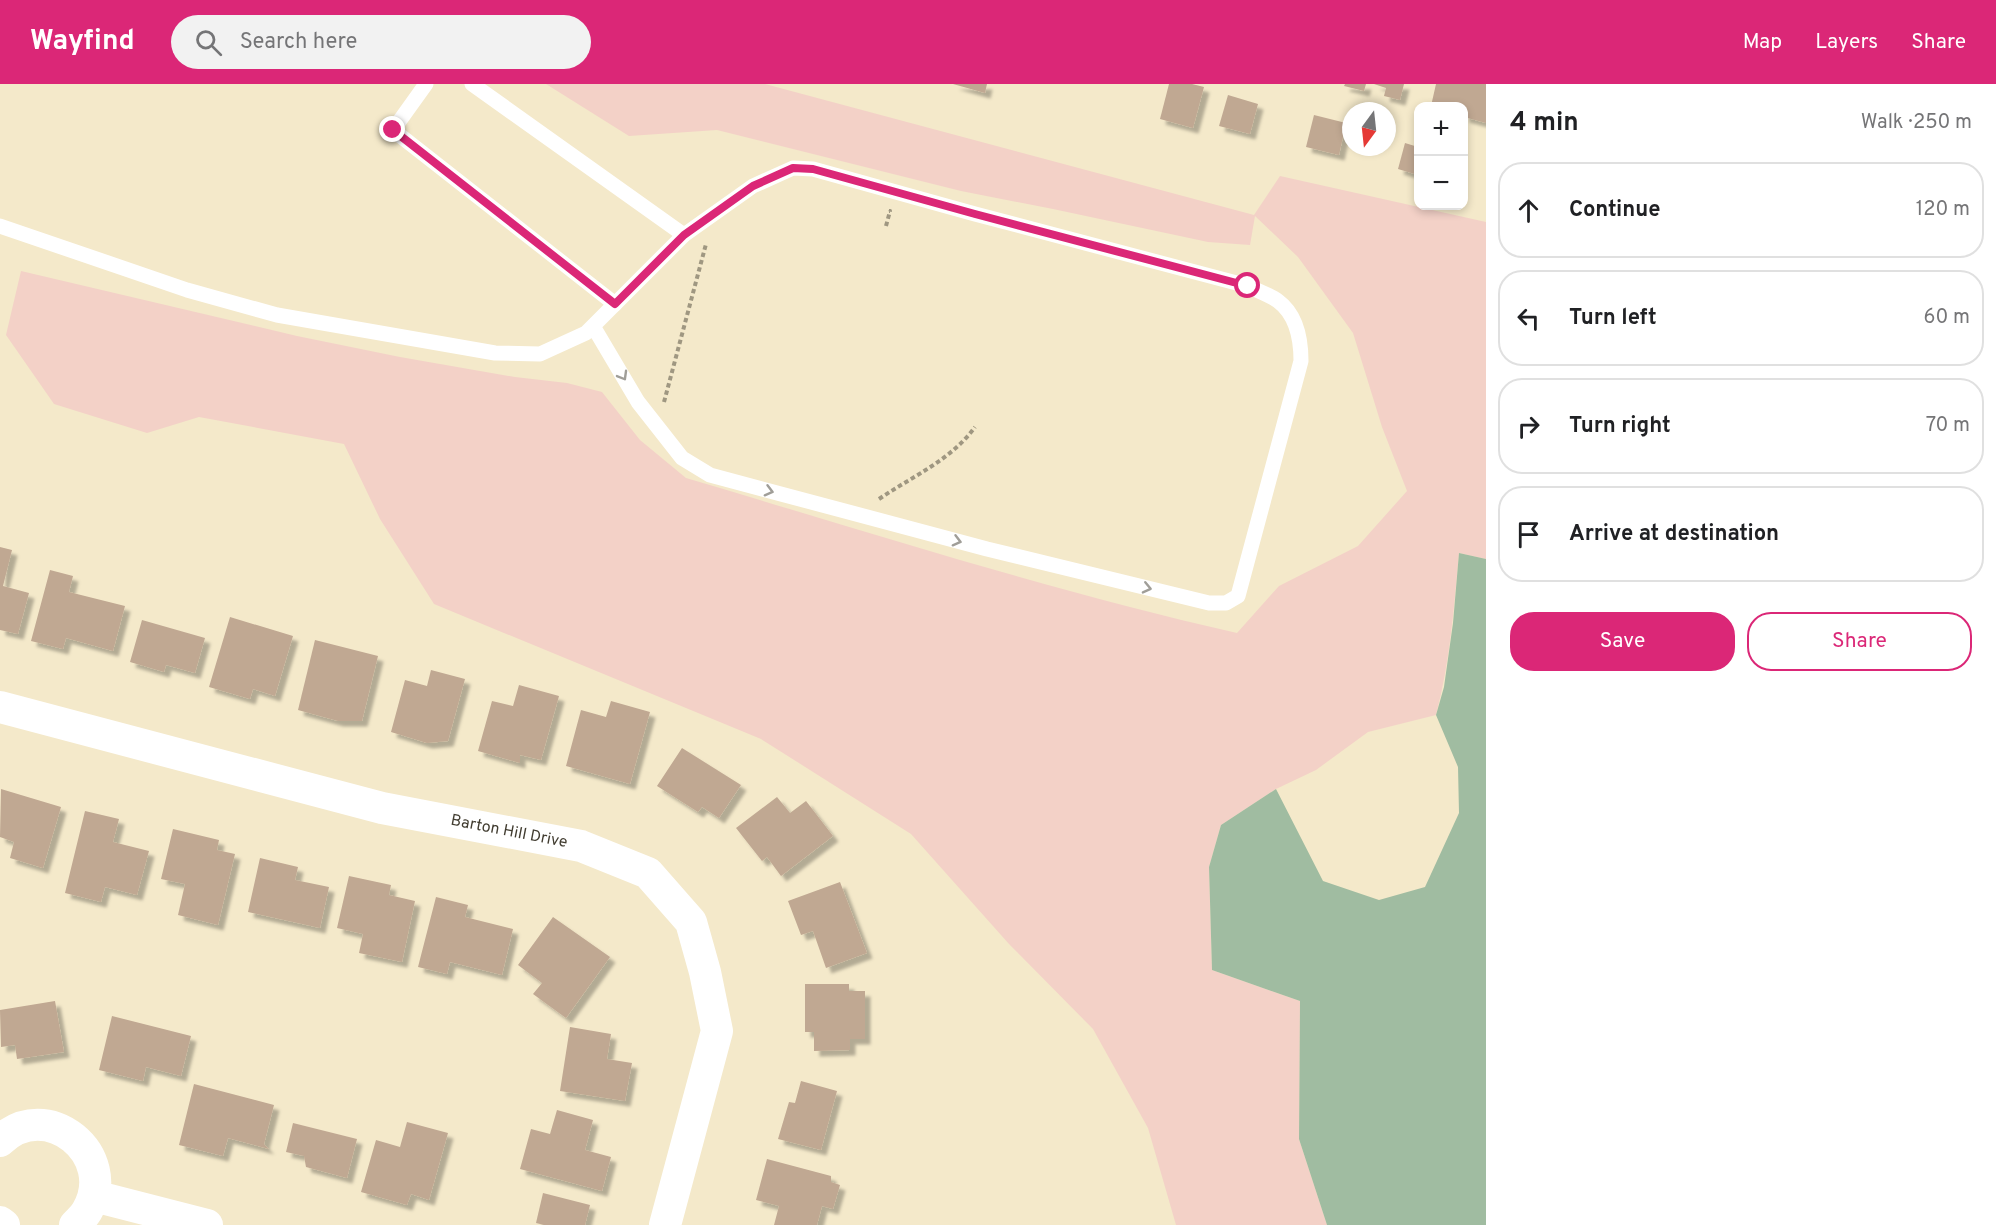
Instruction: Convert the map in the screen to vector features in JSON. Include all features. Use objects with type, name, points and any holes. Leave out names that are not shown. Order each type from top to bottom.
[{"type":"street","name":"Barton Hill Drive","points":[[0,707],[382,808],[581,846],[648,873],[691,922],[705,972],[717,1031],[665,1225]]},
{"type":"street","points":[[0,1141],[6,1135],[24,1127],[44,1125],[63,1130],[79,1142],[90,1158],[95,1177],[94,1196],[87,1212],[75,1225]]},
{"type":"street","points":[[94,1196],[207,1225]]},
{"type":"street","points":[[0,1222],[4,1225]]},
{"type":"lane","points":[[426,84],[393,130],[615,304]]},
{"type":"lane","points":[[472,84],[684,235]]},
{"type":"lane","points":[[0,226],[187,290],[277,315],[495,354],[540,354],[586,333],[593,326],[615,304],[684,235],[753,186],[793,168],[813,169],[1248,286],[1279,302],[1291,317],[1301,339],[1301,361],[1238,596],[1226,603],[1209,603],[987,549],[710,475],[682,458],[652,421],[638,402],[593,326]]},
{"type":"path","points":[[884,208],[890,211],[886,226]]},
{"type":"path","points":[[662,412],[708,238],[700,242]]},
{"type":"path","points":[[877,501],[900,484],[943,460],[975,427]]},
{"type":"shaded area","points":[[546,84],[765,84],[1254,215],[1280,176],[1414,206],[1414,210],[1432,210],[1486,222],[1486,559],[1459,553],[1448,655],[1436,715],[1368,732],[1316,770],[1276,789],[1221,825],[1209,867],[1212,970],[1300,1001],[1299,1139],[1327,1225],[1176,1225],[1148,1128],[1093,1029],[1009,944],[911,834],[761,739],[434,604],[380,519],[344,444],[199,417],[147,433],[54,404],[6,335],[21,271],[297,336],[400,357],[515,377],[567,383],[602,392],[640,440],[686,478],[1029,580],[1237,633],[1279,586],[1358,546],[1407,491],[1382,427],[1353,333],[1298,257],[1255,216],[1250,245],[1208,242],[961,191],[717,130],[629,136]]},
{"type":"shaded area","points":[[1459,553],[1486,559],[1486,1225],[1327,1225],[1299,1139],[1300,1001],[1212,970],[1209,867],[1221,825],[1276,789],[1323,881],[1379,900],[1425,887],[1459,813],[1458,767],[1436,715],[1444,687],[1453,623]]},
{"type":"building","points":[[953,84],[987,84],[985,93]]},
{"type":"building","points":[[1169,84],[1192,84],[1204,87],[1193,128],[1160,119]]},
{"type":"building","points":[[1345,84],[1366,84],[1364,91],[1344,86]]},
{"type":"building","points":[[1374,84],[1404,84],[1400,100],[1384,96],[1386,88]]},
{"type":"building","points":[[1436,84],[1486,84],[1486,123],[1468,118],[1468,102],[1432,102]]},
{"type":"building","points":[[1228,95],[1258,104],[1250,134],[1219,126]]},
{"type":"building","points":[[1314,115],[1342,122],[1339,155],[1306,147]]},
{"type":"building","points":[[1405,143],[1414,146],[1414,174],[1398,169]]},
{"type":"building","points":[[0,547],[12,550],[3,586],[29,593],[18,634],[0,630]]},
{"type":"building","points":[[50,570],[73,576],[69,592],[125,606],[113,651],[66,638],[63,649],[31,641]]},
{"type":"building","points":[[230,617],[293,636],[275,696],[253,689],[250,699],[209,687]]},
{"type":"building","points":[[142,620],[205,638],[195,673],[166,665],[164,672],[130,662]]},
{"type":"building","points":[[315,640],[378,656],[362,721],[338,721],[298,710]]},
{"type":"building","points":[[431,670],[465,679],[448,741],[427,743],[391,732],[405,680],[427,686]]},
{"type":"building","points":[[519,685],[559,696],[541,760],[520,755],[520,763],[478,751],[492,701],[513,706]]},
{"type":"building","points":[[611,701],[650,712],[630,784],[566,766],[581,710],[606,717]]},
{"type":"building","points":[[682,748],[741,785],[719,818],[702,807],[698,812],[657,786]]},
{"type":"building","points":[[1,789],[61,807],[43,868],[10,858],[14,842],[0,837]]},
{"type":"building","points":[[777,797],[790,813],[806,801],[833,836],[781,876],[767,857],[762,861],[736,828]]},
{"type":"building","points":[[85,811],[119,819],[113,842],[149,851],[137,895],[105,887],[101,902],[65,893]]},
{"type":"building","points":[[173,829],[219,840],[217,850],[235,854],[218,925],[178,915],[185,884],[161,879]]},
{"type":"building","points":[[260,858],[298,867],[295,880],[329,887],[320,928],[248,912]]},
{"type":"building","points":[[349,876],[391,885],[389,895],[415,901],[402,962],[359,953],[363,934],[337,928]]},
{"type":"building","points":[[840,882],[867,953],[826,968],[813,931],[801,935],[788,901]]},
{"type":"building","points":[[436,897],[468,905],[465,917],[513,929],[502,975],[450,962],[447,974],[418,967]]},
{"type":"building","points":[[553,917],[610,957],[566,1018],[533,994],[542,983],[518,965]]},
{"type":"building","points":[[805,984],[849,984],[849,991],[865,991],[865,1039],[850,1039],[850,1050],[814,1051],[814,1032],[805,1032]]},
{"type":"building","points":[[55,1001],[64,1052],[17,1059],[15,1045],[1,1047],[0,1010]]},
{"type":"building","points":[[112,1016],[191,1036],[181,1076],[146,1067],[143,1081],[99,1070]]},
{"type":"building","points":[[570,1027],[611,1034],[607,1059],[632,1063],[625,1101],[560,1091]]},
{"type":"building","points":[[801,1081],[837,1091],[821,1150],[778,1139],[789,1102],[795,1103]]},
{"type":"building","points":[[194,1084],[274,1105],[264,1144],[269,1149],[228,1138],[223,1156],[179,1145]]},
{"type":"building","points":[[557,1110],[593,1120],[585,1150],[611,1157],[602,1191],[520,1169],[531,1129],[550,1134]]},
{"type":"building","points":[[407,1122],[448,1133],[429,1200],[411,1194],[407,1205],[361,1192],[376,1140],[400,1147]]},
{"type":"building","points":[[293,1123],[357,1139],[347,1178],[306,1167],[304,1156],[286,1152]]},
{"type":"building","points":[[767,1159],[831,1176],[831,1182],[840,1185],[833,1209],[822,1206],[817,1225],[774,1225],[779,1206],[756,1200]]},
{"type":"building","points":[[543,1193],[590,1205],[585,1225],[536,1223]]},
{"type":"route","points":[[393,130],[615,304],[684,235],[753,186],[793,168],[813,169],[1248,286]]}]
